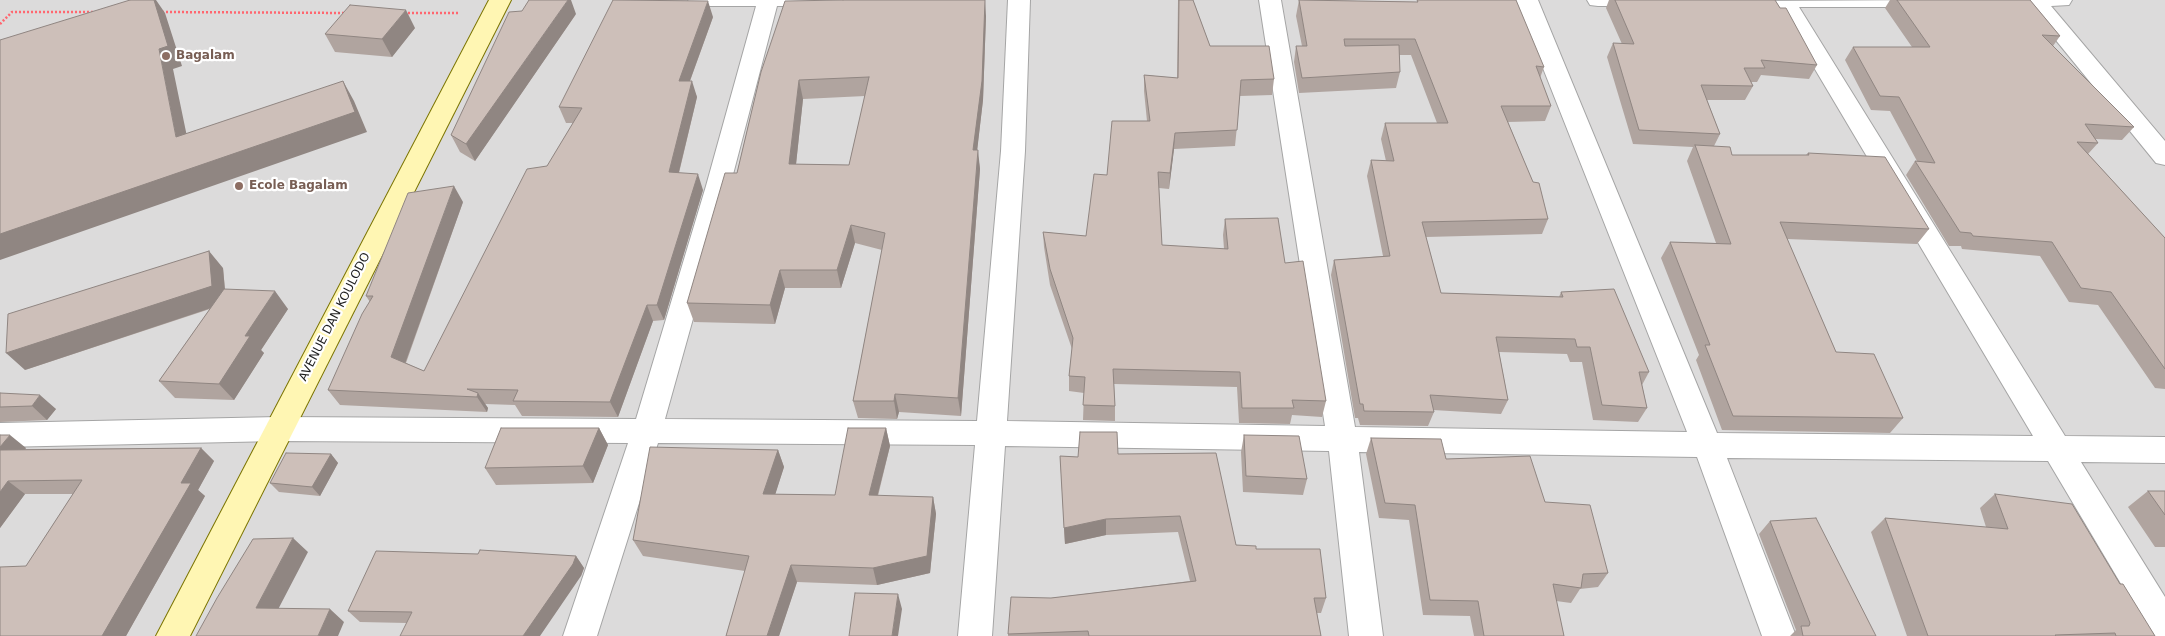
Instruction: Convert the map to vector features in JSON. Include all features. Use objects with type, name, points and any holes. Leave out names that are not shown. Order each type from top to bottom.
[{"type":"street","name":"AVENUE DAN KOULODO","points":[[173,636],[500,0]]},
{"type":"street","points":[[699,0],[942,0]]},
{"type":"street","points":[[580,636],[647,431],[718,186],[768,0]]},
{"type":"street","points":[[975,636],[1013,151],[1019,0]]},
{"type":"street","points":[[1270,0],[1342,438],[1366,636]]},
{"type":"street","points":[[1527,0],[1707,445],[1778,636]]},
{"type":"street","points":[[1598,0],[1667,0]]},
{"type":"street","points":[[1746,1],[1945,0]]},
{"type":"street","points":[[1974,0],[2061,0]]},
{"type":"street","points":[[2034,0],[2165,158]]},
{"type":"street","points":[[1785,1],[2165,627]]},
{"type":"street","points":[[0,435],[278,429],[991,433],[1707,445],[2165,450]]},
{"type":"path","points":[[0,24],[12,12],[100,12]]},
{"type":"path","points":[[159,12],[356,13]]},
{"type":"path","points":[[395,13],[464,13]]},
{"type":"shaded area","points":[[0,0],[2165,0],[2165,636],[0,636]]},
{"type":"building","points":[[130,0],[154,0],[168,46],[159,49],[176,137],[343,81],[355,112],[0,234],[0,40]]},
{"type":"building","points":[[529,0],[568,0],[466,144],[451,135],[509,12],[522,11]]},
{"type":"building","points":[[613,0],[708,1],[679,81],[692,81],[669,172],[698,174],[657,305],[647,305],[610,402],[513,401],[518,390],[467,389],[478,393],[477,397],[328,390],[362,314],[373,296],[366,296],[408,193],[454,186],[391,357],[424,371],[527,169],[547,166],[582,108],[559,107]]},
{"type":"building","points":[[985,0],[982,81],[973,150],[978,150],[958,398],[895,394],[894,401],[853,401],[885,233],[851,225],[837,270],[780,270],[770,305],[687,303],[725,173],[737,173],[761,72],[785,1]],"holes":[[[869,77],[849,165],[789,164],[799,80]]]},
{"type":"building","points":[[1179,0],[1193,0],[1210,46],[1269,46],[1274,79],[1241,80],[1237,130],[1175,133],[1170,173],[1158,172],[1162,245],[1228,249],[1225,219],[1278,218],[1285,263],[1303,261],[1326,401],[1292,400],[1294,408],[1242,408],[1240,372],[1113,369],[1115,406],[1083,405],[1085,377],[1069,376],[1073,338],[1050,269],[1043,232],[1086,236],[1094,174],[1107,175],[1112,121],[1150,121],[1144,75],[1178,78]]},
{"type":"building","points":[[1299,0],[1418,2],[1417,0],[1516,0],[1544,67],[1536,66],[1551,106],[1501,106],[1533,182],[1539,183],[1548,219],[1422,222],[1441,293],[1563,297],[1561,292],[1614,289],[1649,372],[1639,372],[1647,408],[1602,405],[1590,347],[1577,347],[1575,339],[1496,337],[1508,400],[1430,395],[1434,412],[1364,411],[1363,404],[1360,404],[1334,260],[1390,256],[1371,160],[1394,161],[1385,123],[1448,123],[1415,39],[1344,39],[1345,46],[1399,45],[1400,72],[1302,78],[1296,46],[1307,46]]},
{"type":"building","points":[[1615,0],[1775,0],[1780,8],[1786,8],[1817,65],[1761,60],[1765,68],[1744,68],[1753,86],[1701,85],[1720,134],[1639,130],[1613,43],[1634,44]]},
{"type":"building","points":[[1897,0],[2030,0],[2060,36],[2042,35],[2134,127],[2085,124],[2098,143],[2077,142],[2165,238],[2165,369],[2111,292],[2081,288],[2052,242],[1973,236],[1971,233],[1960,232],[1915,161],[1935,163],[1899,97],[1880,96],[1853,47],[1930,47]]},
{"type":"building","points":[[350,5],[406,10],[382,39],[325,34]]},
{"type":"building","points":[[1695,145],[1730,147],[1732,155],[1809,155],[1808,153],[1885,157],[1929,229],[1780,222],[1836,352],[1874,354],[1903,418],[1733,416],[1705,345],[1710,345],[1670,242],[1731,244]]},
{"type":"building","points":[[209,251],[212,286],[6,353],[8,314]]},
{"type":"building","points":[[224,289],[275,291],[245,336],[250,336],[219,384],[159,381]]},
{"type":"building","points":[[0,393],[40,395],[32,406],[0,407]]},
{"type":"building","points":[[501,428],[599,428],[583,466],[485,468]]},
{"type":"building","points":[[848,428],[886,428],[869,495],[933,497],[927,556],[873,568],[791,565],[767,636],[726,636],[749,556],[633,540],[650,447],[778,450],[763,494],[835,495]]},
{"type":"building","points":[[1080,432],[1117,432],[1118,454],[1216,453],[1236,545],[1256,546],[1256,549],[1320,549],[1326,598],[1314,598],[1321,636],[1089,636],[1088,631],[1008,634],[1011,597],[1051,598],[1196,581],[1180,516],[1106,519],[1064,528],[1060,456],[1078,457]]},
{"type":"building","points":[[0,435],[10,435],[0,447]]},
{"type":"building","points":[[1244,435],[1299,436],[1307,479],[1246,476]]},
{"type":"building","points":[[1371,438],[1441,439],[1446,459],[1530,456],[1545,502],[1590,505],[1608,573],[1583,574],[1581,588],[1553,584],[1564,636],[1484,636],[1478,601],[1430,600],[1415,505],[1385,503]]},
{"type":"building","points":[[201,448],[181,483],[191,483],[102,636],[0,636],[0,567],[26,566],[82,480],[8,481],[0,492],[0,450]]},
{"type":"building","points":[[286,453],[331,454],[312,487],[270,483]]},
{"type":"building","points":[[2148,491],[2165,491],[2165,515]]},
{"type":"building","points":[[1995,494],[2072,504],[2120,584],[2123,584],[2155,636],[2116,636],[2115,633],[2056,636],[1928,636],[1885,518],[2008,529]]},
{"type":"building","points":[[1816,518],[1876,636],[1803,636],[1801,626],[1809,626],[1810,623],[1770,521]]},
{"type":"building","points":[[293,538],[256,608],[330,609],[318,636],[196,636],[253,539]]},
{"type":"building","points":[[480,550],[576,556],[573,564],[523,636],[400,636],[412,612],[348,611],[376,551],[478,554]]},
{"type":"building","points":[[855,593],[898,594],[892,636],[849,636]]},
{"type":"place","name":"Bagalam","points":[[166,56]]},
{"type":"place","name":"Ecole Bagalam","points":[[239,186]]}]
